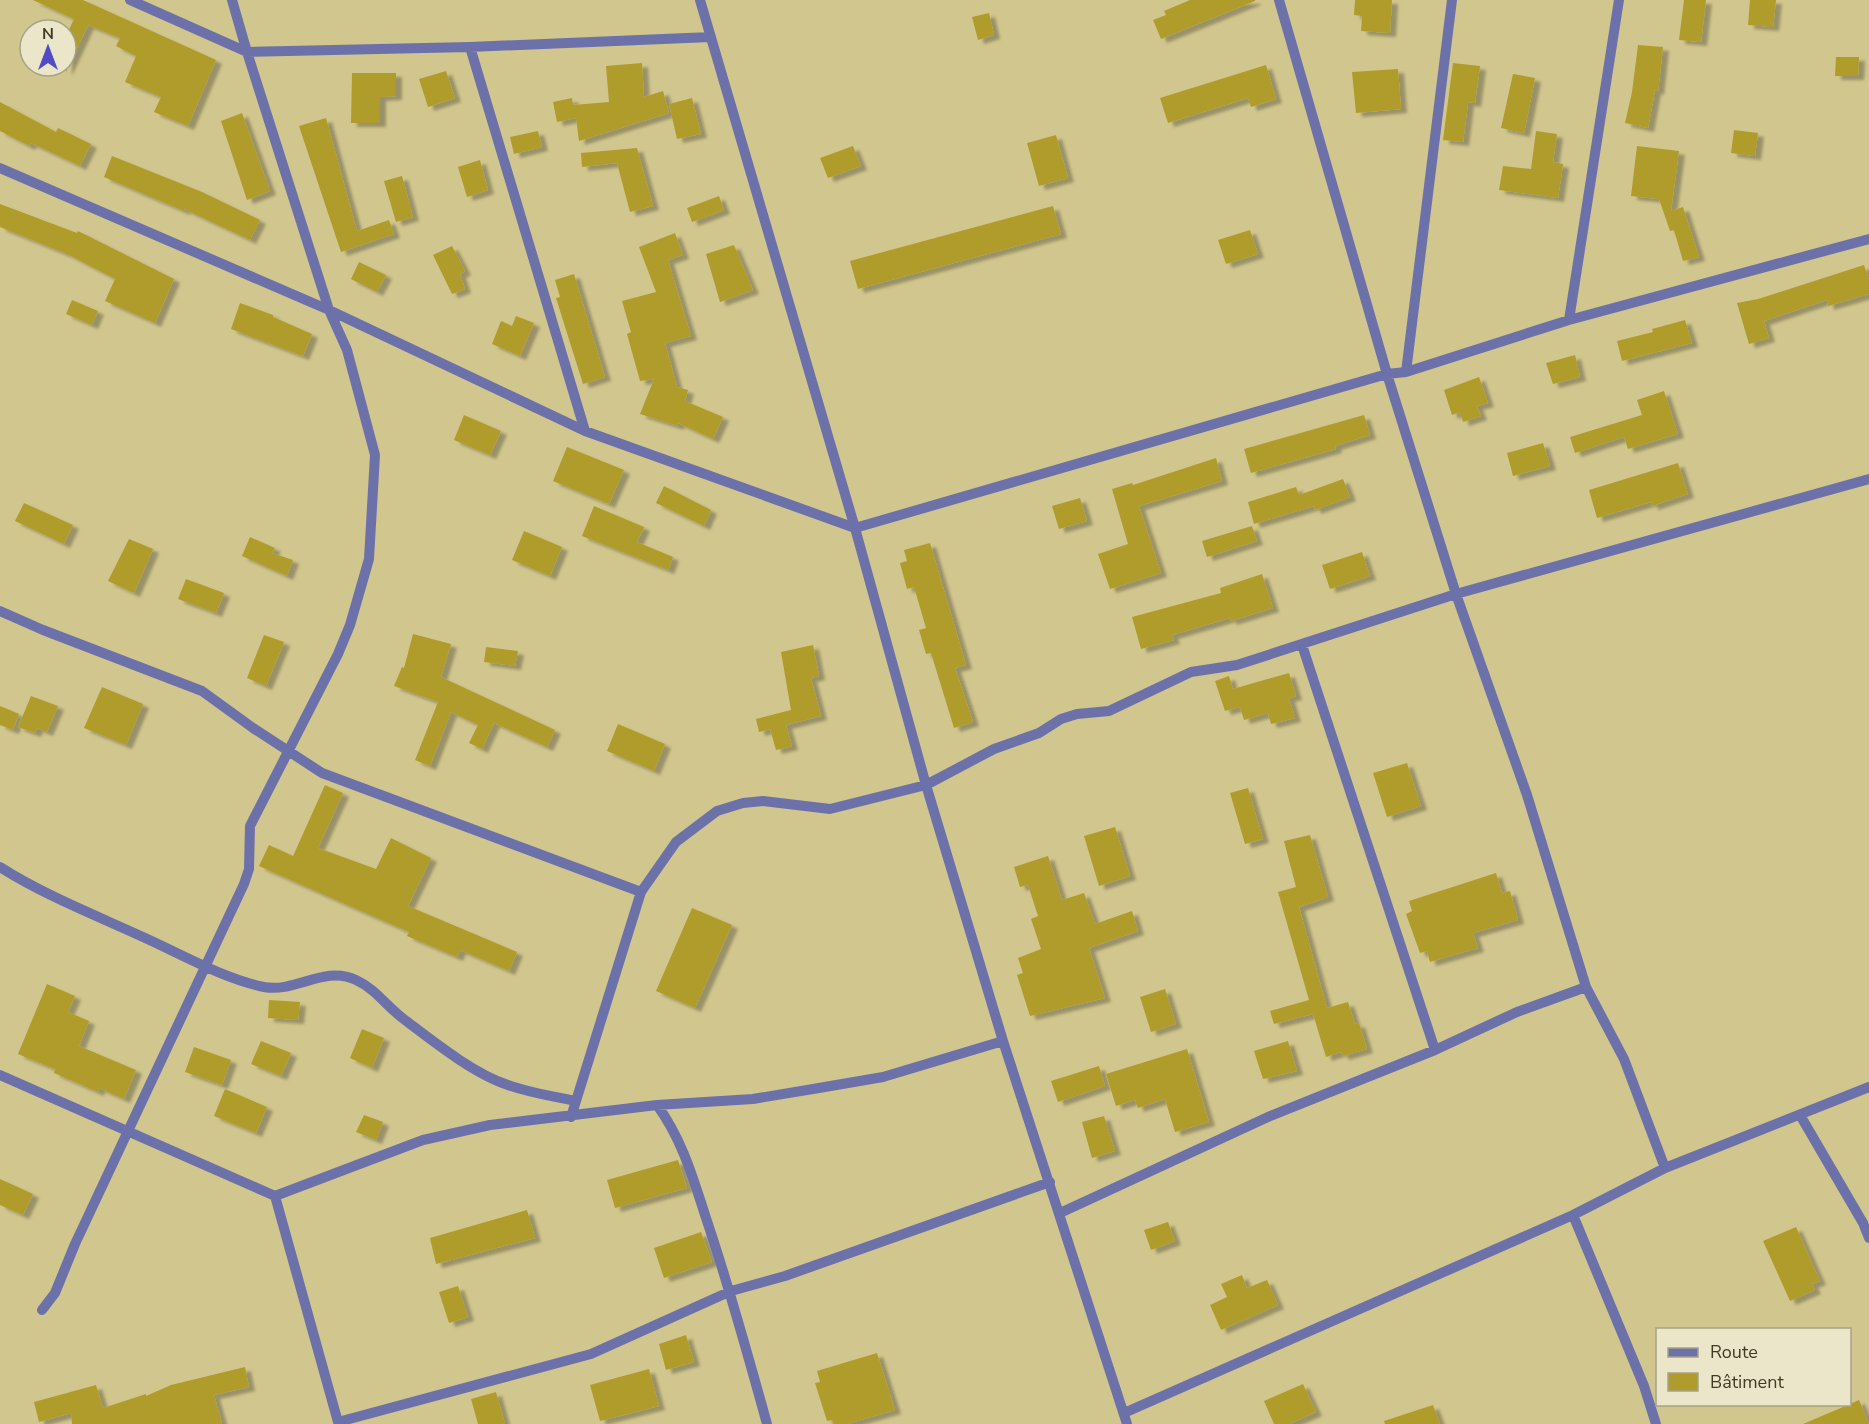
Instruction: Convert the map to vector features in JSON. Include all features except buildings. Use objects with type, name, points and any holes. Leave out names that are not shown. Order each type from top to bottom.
[{"type":"street","points":[[130,0],[247,52],[470,47],[711,37]]},
{"type":"street","points":[[42,1310],[56,1293],[75,1244],[115,1164],[249,868],[250,826],[338,654],[350,625],[369,559],[375,455],[347,350],[328,310],[232,0]]},
{"type":"street","points":[[700,0],[855,528],[926,785],[1003,1041],[1125,1419],[1573,1215],[1665,1168],[1869,1087]]},
{"type":"street","points":[[1280,0],[1387,374],[1456,594],[1527,795],[1586,987],[1624,1059],[1665,1168]]},
{"type":"street","points":[[1406,372],[1452,0]]},
{"type":"street","points":[[1569,320],[1618,0]]},
{"type":"street","points":[[470,47],[585,431]]},
{"type":"street","points":[[0,168],[328,310],[585,431],[855,528],[1387,374],[1406,372],[1569,320],[1869,239]]},
{"type":"street","points":[[571,1117],[574,1101],[640,892],[675,842],[717,811],[743,803],[763,801],[830,809],[926,785],[994,749],[1039,733],[1061,719],[1077,714],[1109,711],[1191,672],[1237,665],[1302,645],[1405,608],[1869,479]]},
{"type":"street","points":[[0,610],[43,630],[202,691],[288,752],[322,773],[640,892]]},
{"type":"street","points":[[1302,645],[1435,1050]]},
{"type":"street","points":[[0,867],[65,901],[206,966],[272,988],[322,976],[339,975],[356,980],[373,990],[404,1020],[482,1073],[508,1085],[574,1101]]},
{"type":"street","points":[[1060,1213],[1268,1117],[1435,1050],[1517,1012],[1586,987]]},
{"type":"street","points":[[0,1075],[275,1196],[423,1140],[489,1125],[657,1105],[753,1099],[884,1077],[1003,1041]]},
{"type":"street","points":[[657,1105],[675,1128],[685,1154],[731,1291],[767,1424]]},
{"type":"street","points":[[1800,1115],[1863,1223],[1869,1238]]},
{"type":"street","points":[[275,1196],[336,1423],[591,1354],[731,1291],[785,1276],[1050,1182]]},
{"type":"street","points":[[1573,1215],[1644,1386],[1656,1424]]}]
